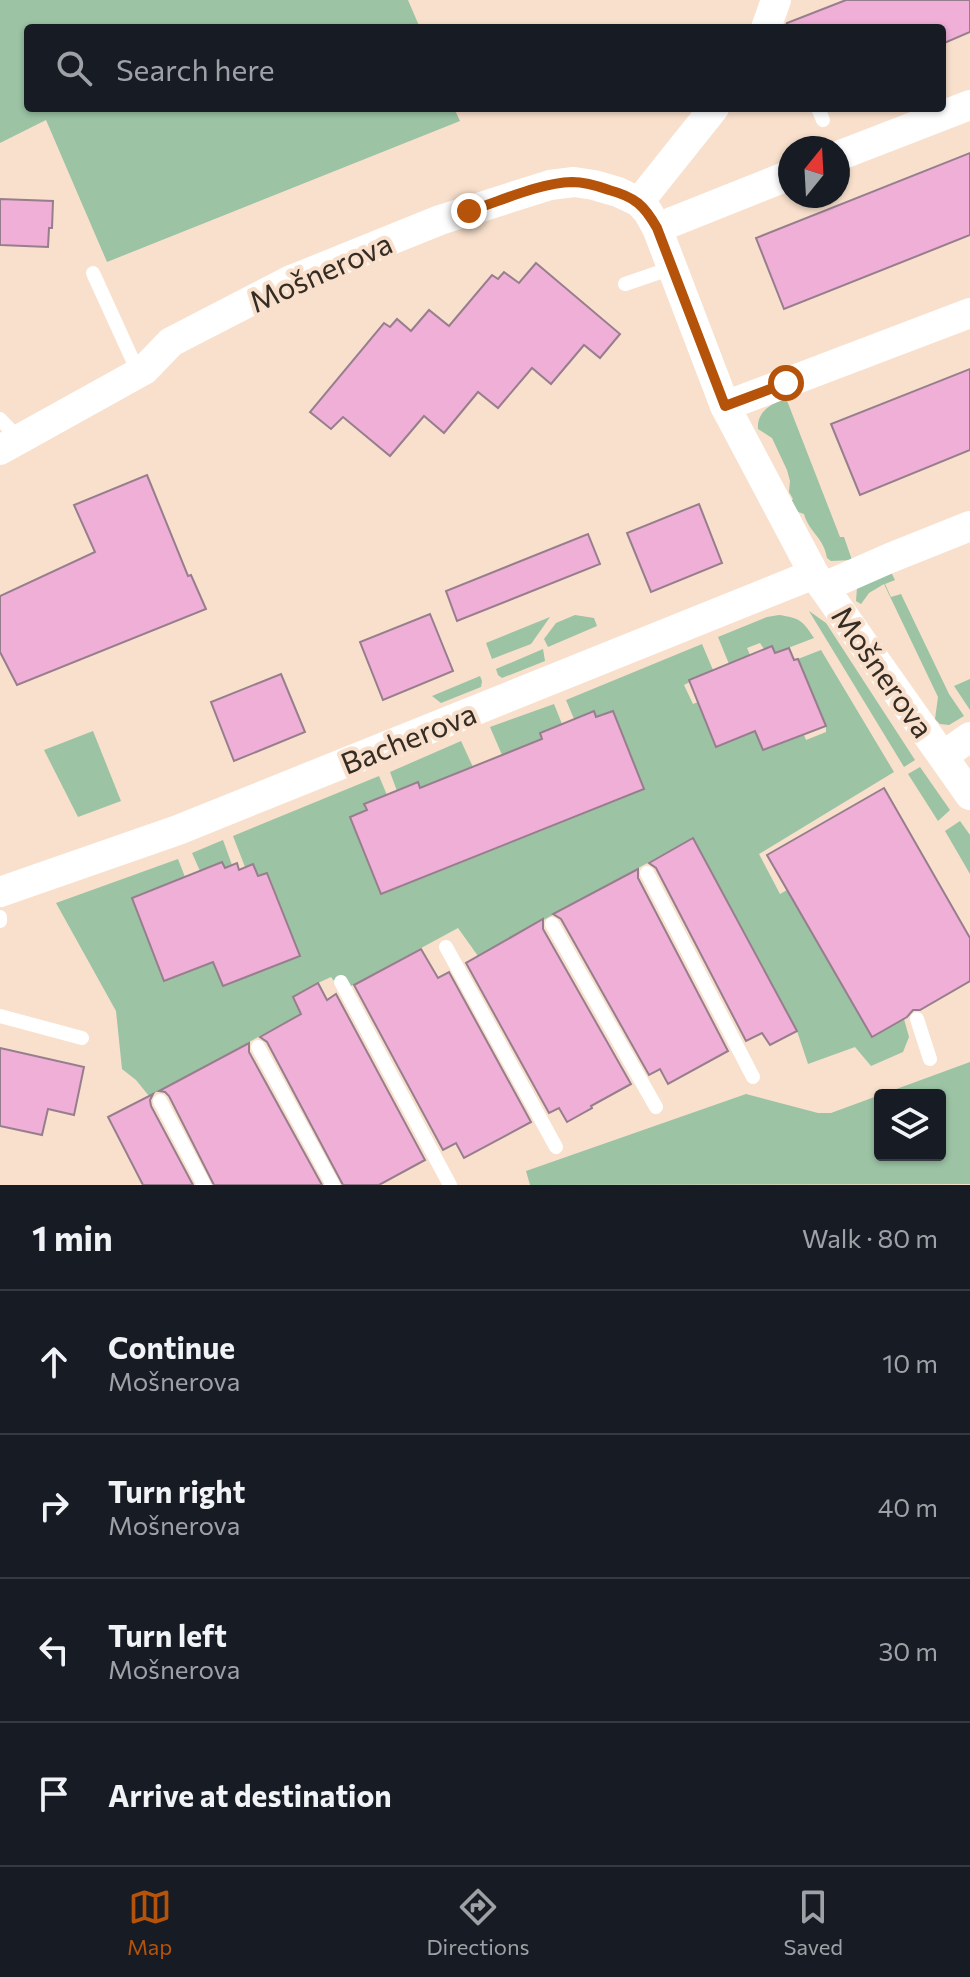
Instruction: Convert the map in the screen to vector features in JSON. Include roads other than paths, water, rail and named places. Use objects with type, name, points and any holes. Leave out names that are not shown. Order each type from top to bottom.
[{"type":"street","points":[[850,151],[970,105]]},
{"type":"street","points":[[639,202],[711,112]]},
{"type":"street","points":[[657,228],[778,180]]},
{"type":"street","name":"Mošnerova","points":[[6,436],[139,374],[171,342],[289,281],[440,220],[550,185],[574,182],[618,192],[639,202],[657,228],[725,406],[819,580],[970,795]]},
{"type":"street","points":[[725,406],[970,313]]},
{"type":"street","name":"Mošnerova","points":[[819,580],[890,558],[970,526]]},
{"type":"street","name":"Bacherova","points":[[0,892],[178,830],[819,580]]},
{"type":"street","name":"Mošnerova","points":[[943,756],[970,737]]},
{"type":"lane","points":[[625,284],[672,268]]},
{"type":"lane","points":[[93,273],[139,374]]},
{"type":"lane","points":[[647,873],[753,1077]]},
{"type":"lane","points":[[552,924],[656,1107]]},
{"type":"lane","points":[[446,947],[556,1147]]},
{"type":"lane","points":[[341,982],[450,1185]]},
{"type":"lane","points":[[0,1016],[82,1038]]},
{"type":"lane","points":[[917,1019],[930,1059]]},
{"type":"lane","points":[[258,1047],[333,1185]]},
{"type":"lane","points":[[160,1101],[204,1185]]}]
